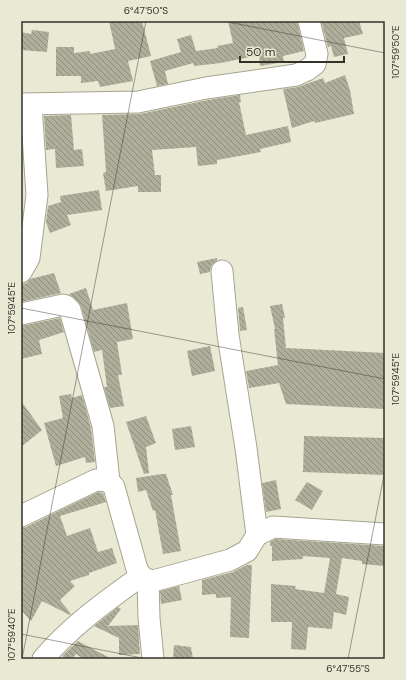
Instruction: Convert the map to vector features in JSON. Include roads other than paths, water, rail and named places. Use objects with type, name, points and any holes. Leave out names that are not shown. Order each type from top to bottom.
[{"type":"street","points":[[21,272],[29,258],[37,195],[26,105],[138,102],[206,88],[296,74],[308,70],[315,64],[317,54],[309,21]]},
{"type":"street","points":[[222,271],[228,335],[246,448],[257,535]]},
{"type":"street","points":[[21,314],[63,305],[70,310],[103,426],[109,481],[114,486],[137,569],[144,578],[153,659]]},
{"type":"street","points":[[21,516],[96,480],[109,481]]},
{"type":"street","points":[[43,659],[93,611],[144,578],[154,581],[230,560],[247,551],[257,535],[272,527],[385,534]]}]
